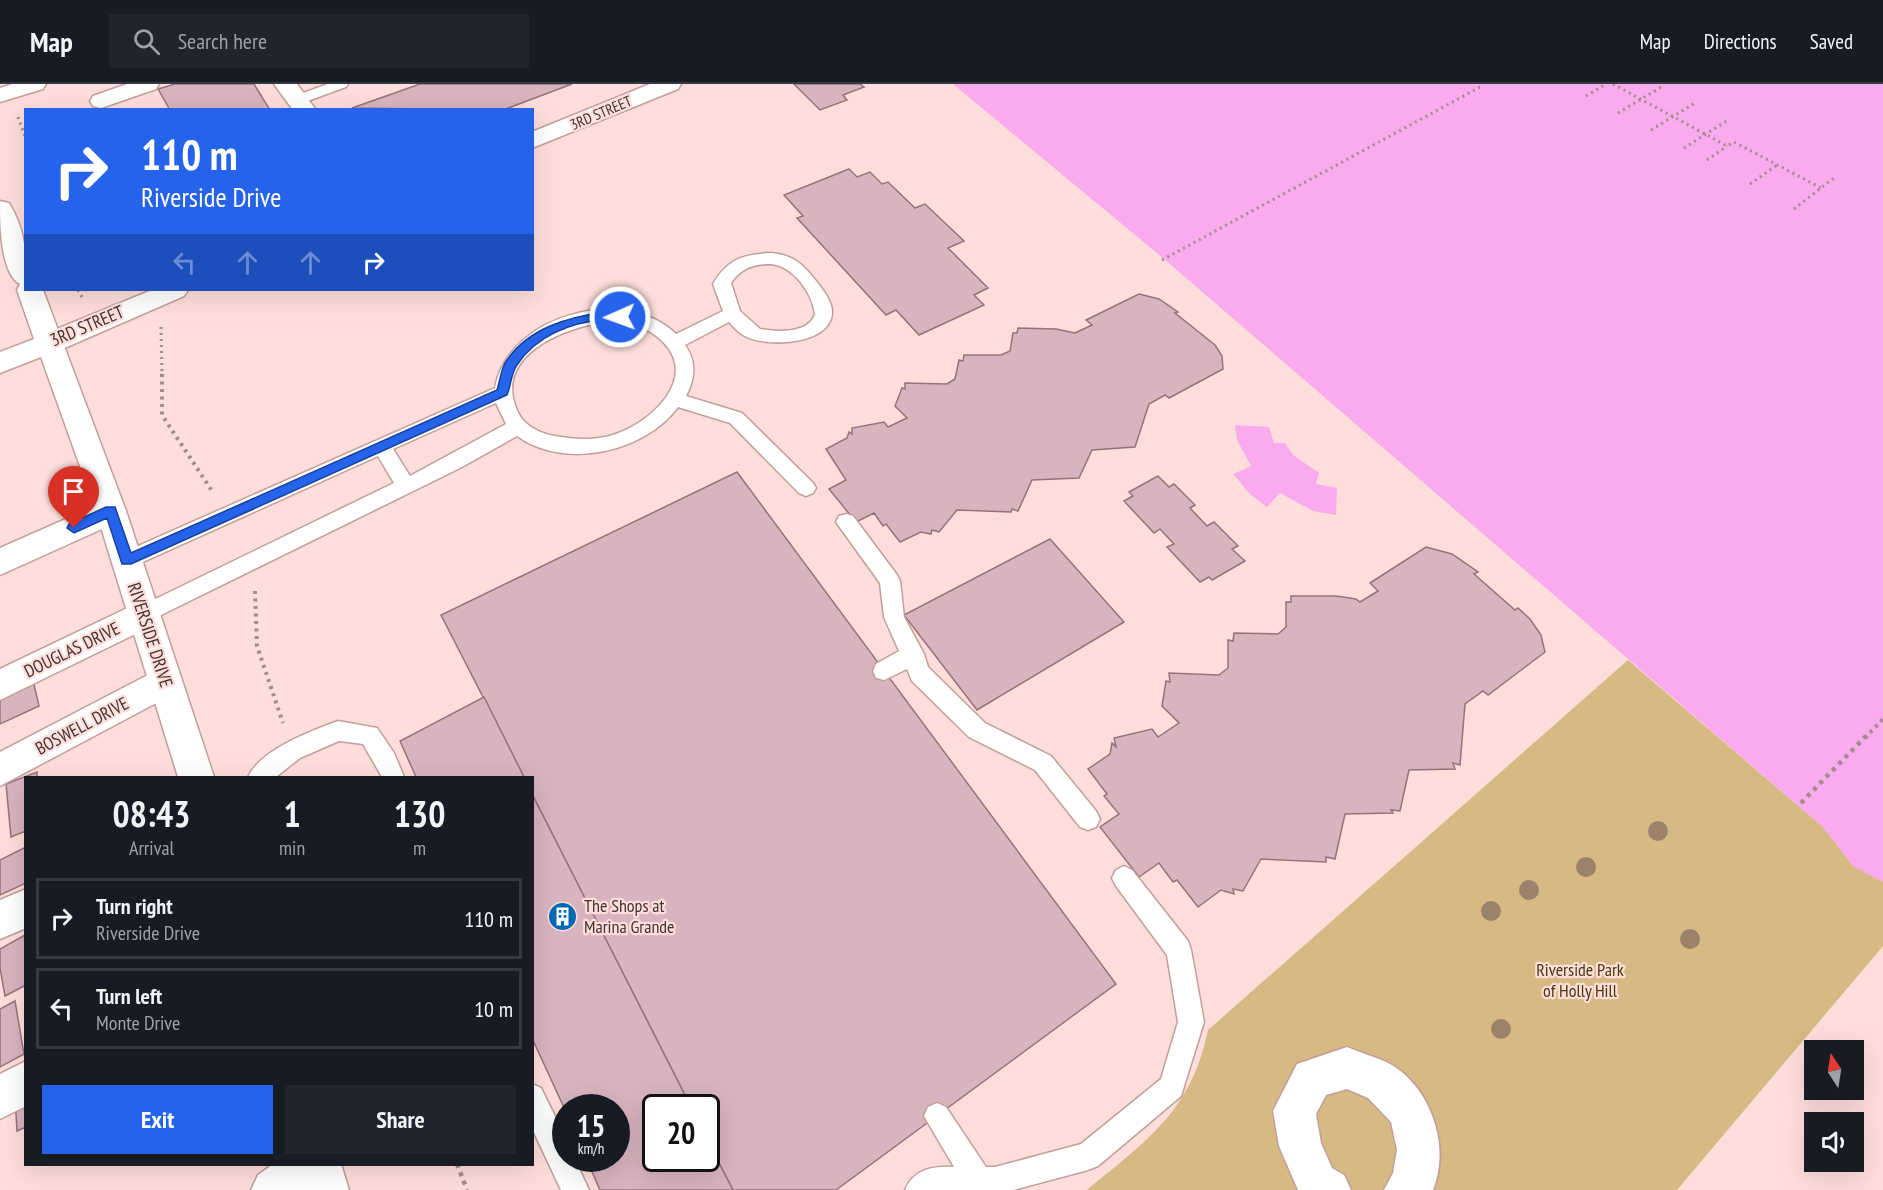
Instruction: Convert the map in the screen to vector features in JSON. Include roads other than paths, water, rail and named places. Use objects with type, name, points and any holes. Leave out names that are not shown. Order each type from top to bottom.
[{"type":"street","points":[[0,95],[35,84]]},
{"type":"street","points":[[99,98],[148,84]]},
{"type":"street","name":"3RD STREET","points":[[534,140],[670,84]]},
{"type":"street","points":[[0,208],[24,272]]},
{"type":"street","name":"RIVERSIDE DRIVE","points":[[30,291],[111,511],[196,776]]},
{"type":"street","name":"3RD STREET","points":[[0,363],[173,291]]},
{"type":"street","points":[[0,562],[111,511]]},
{"type":"street","name":"DOUGLAS DRIVE","points":[[0,685],[144,614]]},
{"type":"street","name":"BOSWELL DRIVE","points":[[0,770],[165,681]]},
{"type":"street","points":[[0,920],[24,909]]},
{"type":"street","points":[[1329,1190],[1317,1183],[1300,1146],[1294,1111],[1312,1079],[1347,1068],[1383,1083],[1410,1111],[1419,1150],[1413,1185],[1406,1190]]},
{"type":"street","points":[[0,1098],[24,1083]]},
{"type":"street","points":[[273,1190],[307,1166]]},
{"type":"street","points":[[320,1166],[327,1190]]},
{"type":"lane","points":[[296,98],[340,84]]},
{"type":"lane","points":[[775,258],[793,265],[821,296],[825,310],[820,324],[806,334],[767,337],[747,332],[732,313],[721,284],[732,270],[753,260],[775,258]]},
{"type":"lane","points":[[676,342],[732,313]]},
{"type":"lane","points":[[606,316],[634,318],[658,327],[676,342],[685,360],[685,380],[676,400],[657,420],[631,436],[600,445],[568,446],[540,440],[517,427],[505,408],[503,392],[510,365],[526,346],[550,330],[577,320],[606,316]]},
{"type":"lane","points":[[127,560],[503,392]]},
{"type":"lane","points":[[676,400],[736,418],[806,488]]},
{"type":"lane","points":[[144,614],[453,463],[517,427]]},
{"type":"lane","points":[[382,446],[406,486]]},
{"type":"lane","points":[[846,522],[890,581],[894,617],[913,654],[920,674],[976,730],[1043,763],[1088,819]]},
{"type":"lane","points":[[884,671],[913,654]]},
{"type":"lane","points":[[260,776],[292,751],[338,731],[369,735],[386,760],[393,776]]},
{"type":"lane","points":[[919,1190],[933,1180],[995,1181],[1088,1156],[1172,1087],[1191,1022],[1179,950],[1124,878]]},
{"type":"lane","points":[[534,1101],[575,1190]]},
{"type":"lane","points":[[937,1116],[978,1180]]},
{"type":"place","name":"The Shops at Marina Grande","points":[[563,916]]},
{"type":"park label","name":"Riverside Park of Holly Hill","points":[[1580,980]]}]
